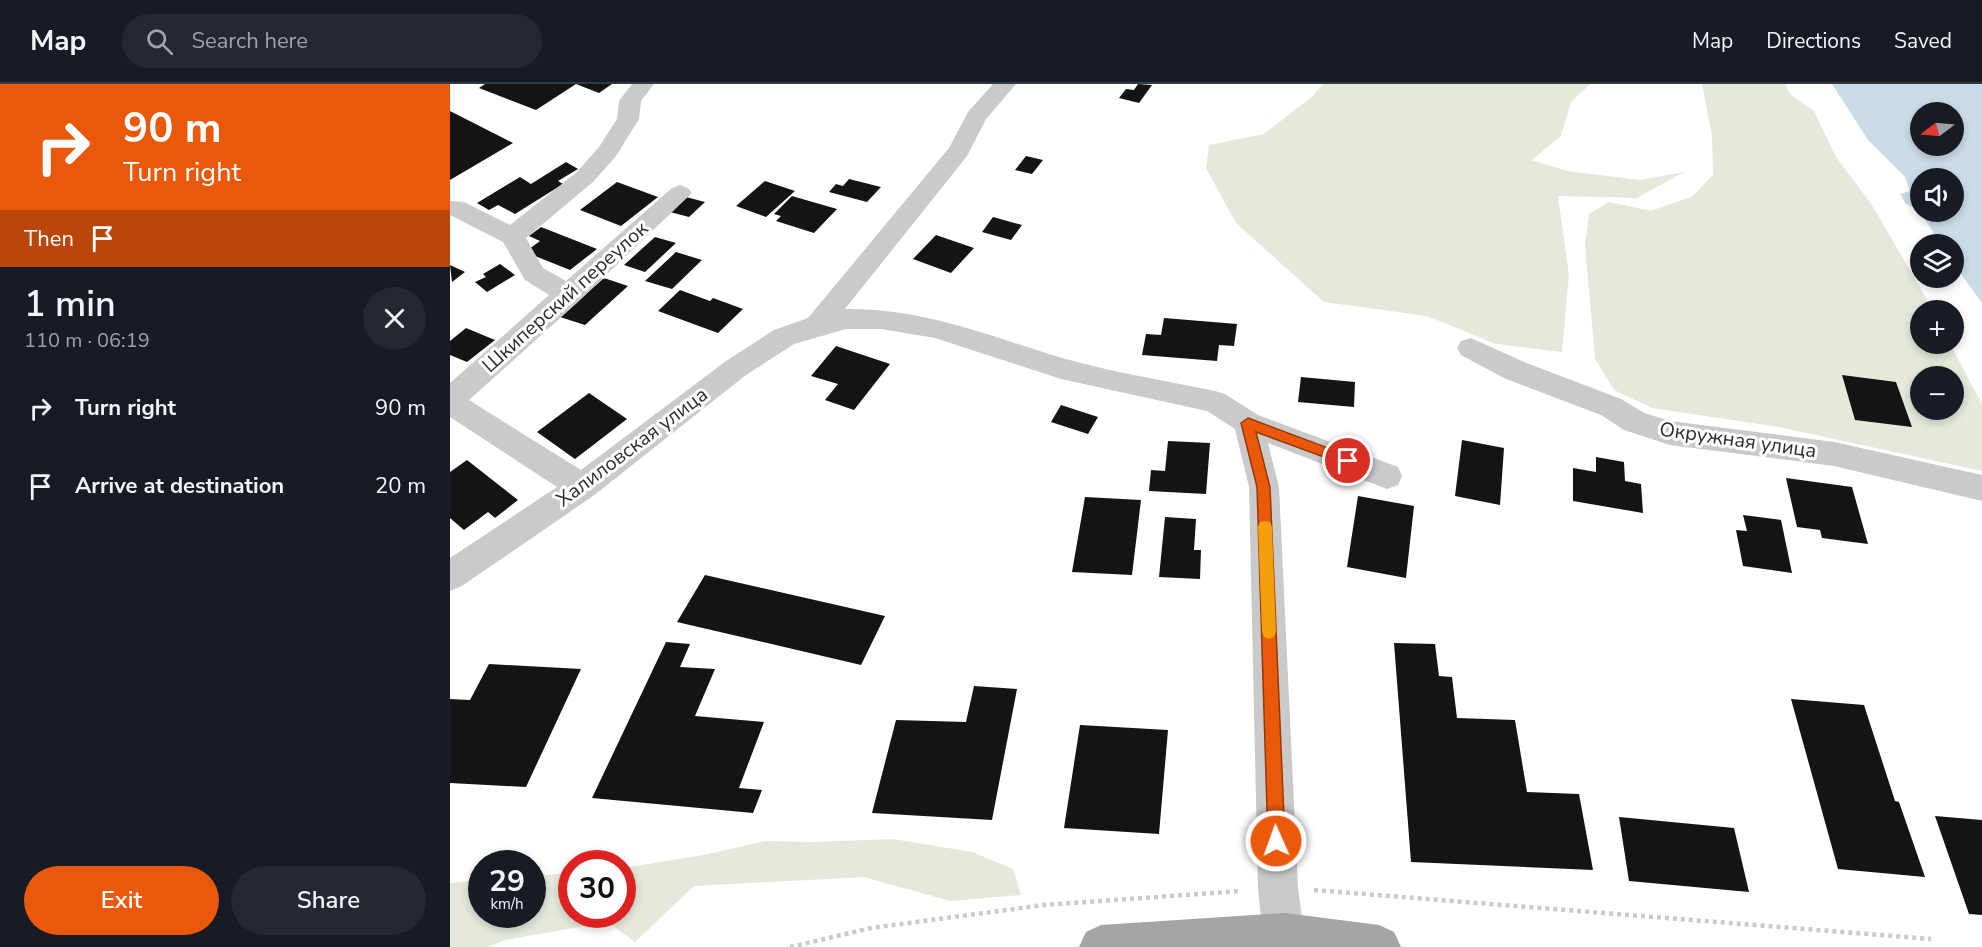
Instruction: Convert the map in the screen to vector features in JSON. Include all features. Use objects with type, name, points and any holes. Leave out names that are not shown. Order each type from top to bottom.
[{"type":"main road","points":[[1101,947],[1285,941],[1379,947]]},
{"type":"street","points":[[512,236],[585,177],[608,151],[628,119],[630,101],[644,84]]},
{"type":"street","points":[[818,325],[959,151],[976,117],[1005,84]]},
{"type":"street","name":"Шкиперский переулок","points":[[450,401],[680,193]]},
{"type":"street","points":[[455,208],[512,236],[534,274],[569,295]]},
{"type":"street","name":"Халиловская улица","points":[[450,576],[582,487],[736,368],[784,337],[818,325],[846,319],[881,319],[936,328],[1061,368],[1215,402],[1248,423],[1387,476]]},
{"type":"street","name":"Окружная улица","points":[[1472,348],[1514,370],[1611,407],[1634,422],[1670,433],[1834,454],[1982,488]]},
{"type":"street","points":[[450,401],[582,487]]},
{"type":"street","points":[[1248,423],[1264,487],[1278,888],[1285,941]]},
{"type":"shaded area","points":[[1323,84],[1590,84],[1571,102],[1561,136],[1532,160],[1567,171],[1640,180],[1684,172],[1637,198],[1558,196],[1569,275],[1562,352],[1496,344],[1427,316],[1324,302],[1236,223],[1206,168],[1209,145],[1264,134],[1313,96]]},
{"type":"shaded area","points":[[1702,84],[1785,84],[1790,94],[1814,111],[1836,157],[1872,205],[1910,270],[1910,288],[1920,288],[1927,300],[1910,300],[1910,354],[1955,354],[1962,366],[1910,366],[1910,420],[1964,420],[1964,370],[1982,404],[1982,471],[1779,427],[1652,408],[1614,390],[1595,359],[1585,245],[1589,214],[1609,202],[1651,211],[1693,196],[1713,175],[1712,136]]},
{"type":"shaded area","points":[[893,839],[972,852],[1013,869],[1021,895],[950,901],[864,877],[694,886],[635,942],[616,928],[636,928],[636,866],[704,855],[765,841]]},
{"type":"shaded area","points":[[558,874],[558,928],[574,928],[505,940],[488,947],[450,947],[450,883],[468,881],[468,928],[546,928],[546,875]]},
{"type":"water","points":[[1832,84],[1982,84],[1982,303],[1964,278],[1964,234],[1934,234],[1927,222],[1964,222],[1964,168],[1910,168],[1910,191],[1905,177],[1868,140]]},
{"type":"water","points":[[1910,191],[1910,206],[1905,203],[1900,194]]},
{"type":"building","points":[[485,84],[576,84],[536,110],[479,88]]},
{"type":"building","points":[[576,84],[612,84],[599,93]]},
{"type":"building","points":[[1138,84],[1152,85],[1139,103],[1119,98],[1126,89],[1134,90]]},
{"type":"building","points":[[450,111],[513,143],[450,180]]},
{"type":"building","points":[[1026,156],[1043,160],[1032,174],[1015,170]]},
{"type":"building","points":[[566,162],[578,169],[558,181],[563,184],[515,214],[498,205],[489,210],[477,203],[520,177],[531,184]]},
{"type":"building","points":[[849,179],[881,187],[867,202],[829,192],[836,184],[843,186]]},
{"type":"building","points":[[765,181],[795,191],[766,217],[736,206]]},
{"type":"building","points":[[617,182],[658,197],[621,226],[580,210]]},
{"type":"building","points":[[792,196],[837,209],[814,233],[776,221],[781,216],[774,214]]},
{"type":"building","points":[[686,197],[705,202],[689,217],[670,212]]},
{"type":"building","points":[[993,217],[1022,225],[1011,240],[982,232]]},
{"type":"building","points":[[541,227],[597,249],[570,270],[525,252],[540,241],[529,236]]},
{"type":"building","points":[[936,235],[974,248],[951,273],[913,259]]},
{"type":"building","points":[[655,237],[676,243],[645,272],[624,265]]},
{"type":"building","points":[[676,252],[702,260],[672,289],[645,281]]},
{"type":"building","points":[[500,264],[515,275],[487,292],[475,282],[486,277],[483,274]]},
{"type":"building","points":[[450,265],[465,272],[452,282]]},
{"type":"building","points":[[604,278],[628,286],[585,325],[560,317]]},
{"type":"building","points":[[680,290],[710,301],[713,298],[743,309],[718,333],[658,311]]},
{"type":"building","points":[[1164,318],[1237,324],[1234,346],[1219,345],[1217,361],[1142,355],[1146,334],[1161,335]]},
{"type":"building","points":[[466,328],[495,340],[467,362],[450,355],[450,341]]},
{"type":"building","points":[[836,346],[890,364],[854,410],[825,400],[838,384],[811,376]]},
{"type":"building","points":[[1842,375],[1896,382],[1912,427],[1855,420]]},
{"type":"building","points":[[1301,377],[1355,382],[1354,407],[1298,402]]},
{"type":"building","points":[[589,393],[627,419],[575,459],[537,432]]},
{"type":"building","points":[[1061,405],[1098,417],[1088,434],[1051,422]]},
{"type":"building","points":[[1462,440],[1504,448],[1500,505],[1455,496]]},
{"type":"building","points":[[1168,441],[1210,443],[1206,494],[1149,491],[1151,470],[1165,471]]},
{"type":"building","points":[[1596,457],[1624,462],[1625,481],[1641,484],[1643,513],[1573,501],[1573,468],[1596,472]]},
{"type":"building","points":[[467,460],[518,500],[495,518],[488,512],[464,530],[450,518],[450,472]]},
{"type":"building","points":[[1786,478],[1852,487],[1868,544],[1822,538],[1820,530],[1797,527]]},
{"type":"building","points":[[1358,496],[1414,506],[1406,578],[1347,567]]},
{"type":"building","points":[[1085,497],[1141,500],[1132,575],[1072,572]]},
{"type":"building","points":[[1743,515],[1781,520],[1792,573],[1743,566],[1736,530],[1747,531]]},
{"type":"building","points":[[1165,517],[1196,519],[1194,550],[1201,550],[1200,579],[1159,577]]},
{"type":"building","points":[[705,575],[885,616],[861,665],[677,622]]},
{"type":"building","points":[[666,642],[690,644],[680,667],[715,669],[695,716],[764,722],[739,788],[762,790],[753,813],[592,798]]},
{"type":"building","points":[[1394,643],[1435,644],[1439,676],[1452,677],[1457,718],[1515,720],[1527,792],[1579,794],[1593,870],[1411,862]]},
{"type":"building","points":[[489,664],[581,669],[526,787],[450,783],[450,699],[470,700]]},
{"type":"building","points":[[974,686],[1017,689],[992,820],[872,813],[896,720],[966,722]]},
{"type":"building","points":[[1791,699],[1864,705],[1895,801],[1899,802],[1925,877],[1838,869]]},
{"type":"building","points":[[1080,725],[1168,730],[1159,834],[1064,828]]},
{"type":"building","points":[[1935,816],[1982,820],[1982,915],[1969,914]]},
{"type":"building","points":[[1619,817],[1734,828],[1749,892],[1629,881]]},
{"type":"slow traffic","points":[[1265,527],[1269,632]]},
{"type":"route","points":[[1276,841],[1264,487],[1248,423],[1348,461]]}]
